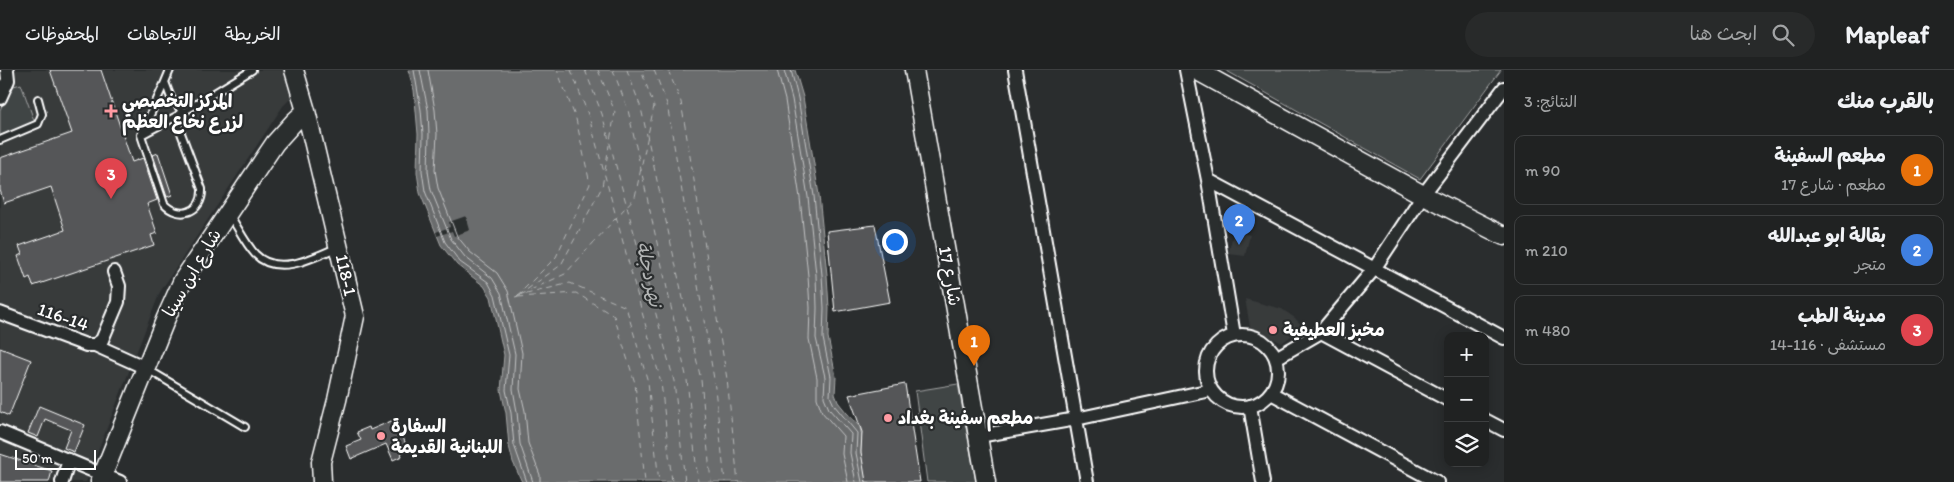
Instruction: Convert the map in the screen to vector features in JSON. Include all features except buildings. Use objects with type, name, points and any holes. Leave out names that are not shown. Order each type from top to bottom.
[{"type":"street","points":[[0,98],[8,80],[7,70]]},
{"type":"street","name":"118-1","points":[[294,70],[306,111],[355,316],[337,400],[321,462],[322,482]]},
{"type":"street","name":"شارع 17","points":[[914,70],[986,482]]},
{"type":"street","points":[[1015,70],[1087,482]]},
{"type":"street","points":[[1186,70],[1208,180],[1234,335]]},
{"type":"street","points":[[1196,70],[1423,195],[1504,236]]},
{"type":"street","points":[[1276,358],[1321,332],[1374,269],[1423,195],[1504,88]]},
{"type":"street","name":"شارع ابن سينا","points":[[101,478],[166,318],[184,280],[275,143],[306,111]]},
{"type":"street","points":[[1208,180],[1504,338]]},
{"type":"street","name":"116-14","points":[[0,313],[86,345],[95,345],[102,340],[118,302],[119,286],[114,272]]},
{"type":"street","points":[[1321,332],[1444,398]]},
{"type":"street","points":[[1234,335],[1247,335],[1260,339],[1270,347],[1276,358],[1278,370],[1276,382],[1271,393],[1261,401],[1250,406],[1235,406],[1221,401],[1211,390],[1207,380],[1206,368],[1208,357],[1214,347],[1224,339],[1234,335]]},
{"type":"street","points":[[95,345],[146,368]]},
{"type":"street","points":[[979,436],[1076,419],[1211,390]]},
{"type":"street","points":[[1271,393],[1437,482]]},
{"type":"street","points":[[1250,406],[1263,482]]},
{"type":"street","points":[[1489,422],[1504,430]]},
{"type":"street","points":[[0,432],[69,460],[101,478],[120,482]]},
{"type":"street","points":[[62,482],[69,460]]},
{"type":"lane","points":[[170,70],[140,135],[164,204],[169,210],[185,213],[192,211],[199,204],[202,197],[202,189],[175,117]]},
{"type":"lane","points":[[140,135],[175,117],[252,70]]},
{"type":"lane","points":[[165,82],[171,98],[183,112]]},
{"type":"lane","points":[[0,140],[38,124],[42,114],[38,100]]},
{"type":"lane","points":[[228,212],[255,253],[269,265],[291,265],[339,246]]},
{"type":"lane","points":[[146,368],[245,427]]},
{"type":"shaded area","points":[[0,70],[304,70],[309,80],[283,106],[160,292],[86,482],[0,482]]},
{"type":"shaded area","points":[[1225,70],[1501,70],[1420,179]]},
{"type":"shaded area","points":[[21,84],[35,123],[0,136],[0,110],[10,87]]},
{"type":"shaded area","points":[[1234,231],[1250,235],[1245,256],[1228,254]]},
{"type":"shaded area","points":[[1245,299],[1282,309],[1295,318],[1303,327],[1282,343],[1250,327]]},
{"type":"shaded area","points":[[958,384],[976,482],[927,482],[915,391]]},
{"type":"water","name":"نهر دجلة","points":[[408,70],[795,70],[803,97],[819,195],[827,275],[828,337],[836,377],[835,394],[838,402],[860,427],[862,437],[861,452],[867,482],[522,482],[513,462],[509,446],[506,413],[501,390],[504,355],[491,297],[484,286],[457,265],[441,245],[420,193],[417,172],[418,134],[414,90]]},
{"type":"pier","points":[[466,216],[470,230],[454,236],[452,231],[437,236],[436,232],[450,227],[449,222]]},
{"type":"ferry route","points":[[516,297],[556,257],[590,184],[576,119],[557,70]]},
{"type":"ferry route","points":[[571,70],[589,117],[661,382],[672,482]]},
{"type":"ferry route","points":[[585,70],[602,114],[674,381],[685,482]]},
{"type":"ferry route","points":[[598,70],[615,112],[610,141]]},
{"type":"ferry route","points":[[613,70],[628,110],[687,380],[698,482]]},
{"type":"ferry route","points":[[627,70],[641,108],[701,380],[711,482]]},
{"type":"ferry route","points":[[520,295],[565,274],[635,197],[654,106],[641,70]]},
{"type":"ferry route","points":[[654,70],[667,104],[714,379],[725,482]]},
{"type":"ferry route","points":[[668,70],[681,102],[727,379],[738,482]]},
{"type":"ferry route","points":[[605,171],[609,145]]},
{"type":"ferry route","points":[[518,296],[561,265],[602,187],[604,175]]},
{"type":"ferry route","points":[[515,297],[570,283],[626,307],[648,382],[659,482]]},
{"type":"ferry route","points":[[518,297],[576,293],[614,316],[635,383],[645,482]]},
{"type":"place","name":"المركز التخصصي لزرع نخاع العظم","points":[[111,111]]},
{"type":"place","name":"مدينة الطب","points":[[111,199]]},
{"type":"place","name":"بقالة ابو عبدالله","points":[[1239,245]]},
{"type":"place","name":"مخبز العطيفية","points":[[1273,330]]},
{"type":"place","name":"مطعم السفينة","points":[[974,366]]},
{"type":"place","name":"مطعم سفينة بغداد","points":[[888,418]]},
{"type":"place","name":"السفارة اللبنانية القديمة","points":[[381,436]]}]
